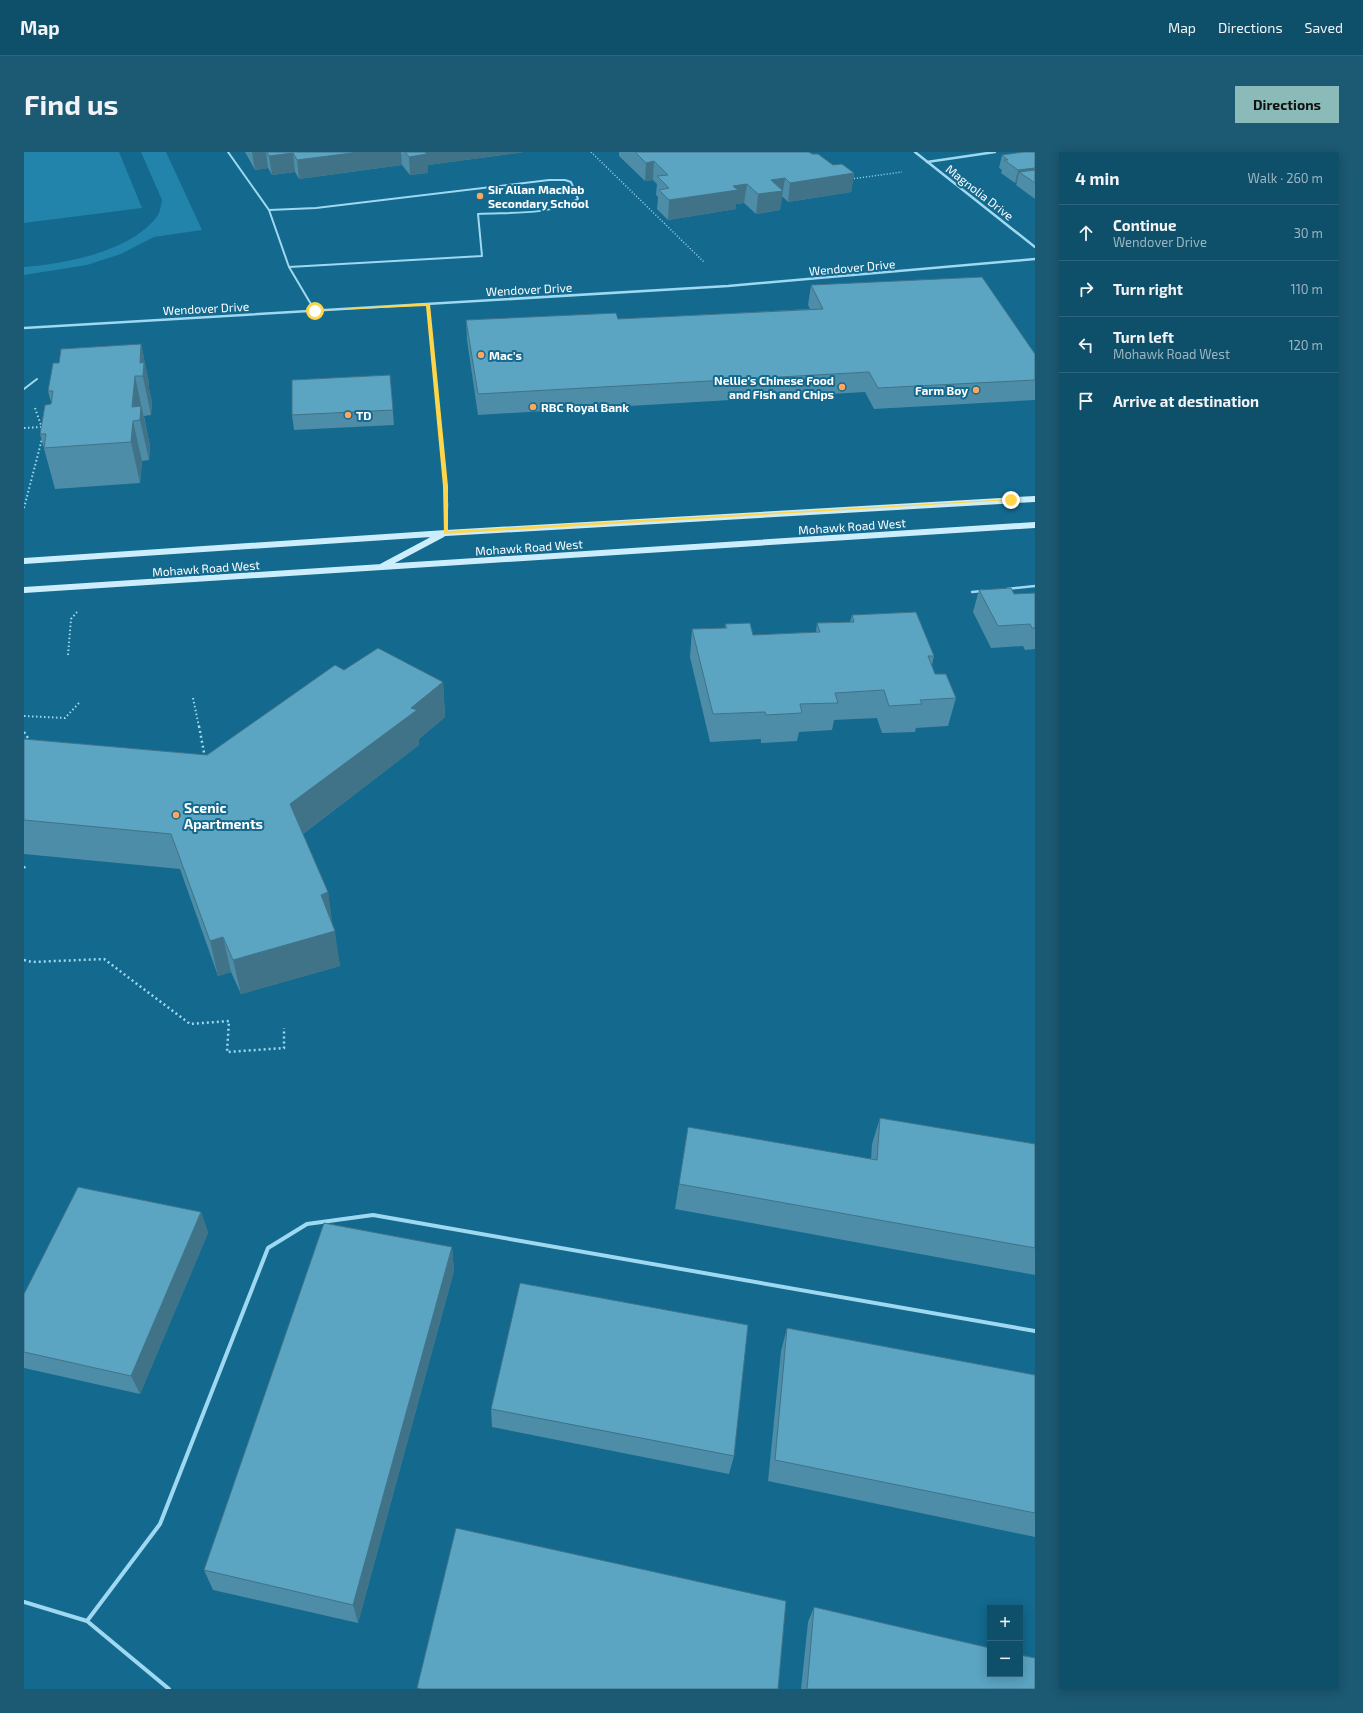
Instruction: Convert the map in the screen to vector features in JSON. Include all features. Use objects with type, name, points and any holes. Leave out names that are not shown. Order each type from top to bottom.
[{"type":"main road","name":"Mohawk Road West","points":[[24,561],[446,533],[1035,499]]},
{"type":"main road","name":"Mohawk Road West","points":[[24,590],[1035,524]]},
{"type":"main road","points":[[378,568],[446,533]]},
{"type":"street","name":"Magnolia Drive","points":[[915,152],[1035,247]]},
{"type":"street","points":[[927,162],[996,152]]},
{"type":"street","name":"Wendover Drive","points":[[24,328],[728,286],[1035,259]]},
{"type":"lane","points":[[228,152],[261,201],[269,210],[289,267],[315,311]]},
{"type":"lane","points":[[269,210],[316,208],[550,180],[565,180],[570,182],[578,199],[567,206],[549,209],[478,214],[482,256],[289,267]]},
{"type":"lane","points":[[428,304],[447,498],[446,533]]},
{"type":"lane","points":[[24,389],[37,379]]},
{"type":"lane","points":[[1003,589],[1035,586]]},
{"type":"lane","points":[[972,592],[988,591]]},
{"type":"lane","points":[[87,1621],[160,1524],[268,1248],[307,1224],[373,1215],[1035,1331]]},
{"type":"lane","points":[[24,1602],[87,1621],[169,1689]]},
{"type":"path","points":[[591,152],[728,286]]},
{"type":"path","points":[[849,180],[917,170],[927,162]]},
{"type":"path","points":[[27,386],[42,431]]},
{"type":"path","points":[[24,428],[41,427]]},
{"type":"path","points":[[24,508],[43,435]]},
{"type":"path","points":[[68,655],[71,619],[81,607],[81,587]]},
{"type":"path","points":[[193,698],[207,764]]},
{"type":"path","points":[[24,716],[65,718],[79,703]]},
{"type":"path","points":[[24,732],[31,743]]},
{"type":"path","points":[[24,960],[32,962],[104,960],[190,1024],[229,1021],[227,1052],[284,1048],[284,1028]]},
{"type":"shaded area","points":[[24,152],[119,152],[142,208],[24,223]]},
{"type":"shaded area","points":[[141,152],[166,152],[202,230],[154,237],[121,254],[87,265],[24,275],[24,267],[59,263],[97,253],[132,238],[147,227],[158,215],[162,200]]},
{"type":"building","points":[[267,152],[360,152],[297,160],[293,153],[269,156]]},
{"type":"building","points":[[405,152],[425,152],[427,154],[409,157]]},
{"type":"building","points":[[635,152],[809,152],[812,154],[818,154],[833,165],[842,164],[854,173],[790,183],[785,178],[771,180],[783,191],[758,194],[747,184],[733,186],[738,190],[669,200],[659,190],[669,188],[657,176],[668,175],[654,161],[646,163]]},
{"type":"building","points":[[1035,152],[1035,168],[1018,170],[1004,160],[1008,160],[1002,155]]},
{"type":"building","points":[[1035,170],[1035,183],[1019,172]]},
{"type":"building","points":[[982,277],[1035,354],[1035,380],[878,388],[869,372],[478,394],[466,320],[616,313],[618,319],[823,309],[811,285]]},
{"type":"building","points":[[141,344],[140,363],[144,362],[143,376],[135,376],[132,407],[141,406],[140,420],[133,421],[131,442],[44,448],[46,434],[40,434],[45,405],[51,404],[53,391],[48,391],[53,363],[59,363],[61,349]]},
{"type":"building","points":[[390,375],[393,410],[292,415],[292,380]]},
{"type":"building","points":[[1011,588],[1014,594],[1035,593],[1035,628],[1032,628],[1030,624],[998,626],[979,590]]},
{"type":"building","points":[[916,612],[934,656],[928,656],[935,674],[946,674],[956,698],[920,700],[922,704],[889,706],[884,690],[835,693],[838,703],[800,704],[802,713],[766,715],[765,712],[713,714],[692,629],[727,628],[725,624],[750,623],[753,635],[820,632],[817,623],[854,622],[852,615]]},
{"type":"building","name":"Scenic Apartments","points":[[378,648],[443,682],[411,708],[417,710],[290,804],[328,892],[321,895],[335,931],[233,960],[223,937],[210,941],[171,834],[24,820],[24,739],[207,755],[335,665],[344,670]]},
{"type":"building","points":[[880,1118],[1035,1144],[1035,1248],[679,1184],[688,1127],[877,1160]]},
{"type":"building","points":[[78,1187],[201,1212],[131,1376],[24,1352],[24,1294]]},
{"type":"building","points":[[324,1223],[452,1247],[353,1605],[204,1570]]},
{"type":"building","points":[[520,1283],[748,1325],[734,1456],[491,1409]]},
{"type":"building","points":[[787,1328],[1035,1375],[1035,1513],[775,1460]]},
{"type":"building","points":[[456,1528],[786,1601],[778,1689],[417,1688]]},
{"type":"building","points":[[814,1607],[987,1647],[987,1677],[1023,1677],[1023,1656],[1035,1658],[1035,1689],[807,1689]]},
{"type":"place","name":"Sir Allan MacNab Secondary School","points":[[480,196]]},
{"type":"place","name":"Mac's","points":[[481,355]]},
{"type":"place","name":"Nellie's Chinese Food and Fish and Chips","points":[[842,387]]},
{"type":"place","name":"Farm Boy","points":[[976,390]]},
{"type":"place","name":"RBC Royal Bank","points":[[533,407]]},
{"type":"place","name":"TD","points":[[348,415]]},
{"type":"place","name":"Scenic Apartments","points":[[176,815]]},
{"type":"route","points":[[315,311],[428,304],[446,486],[446,533],[1011,500]]}]
